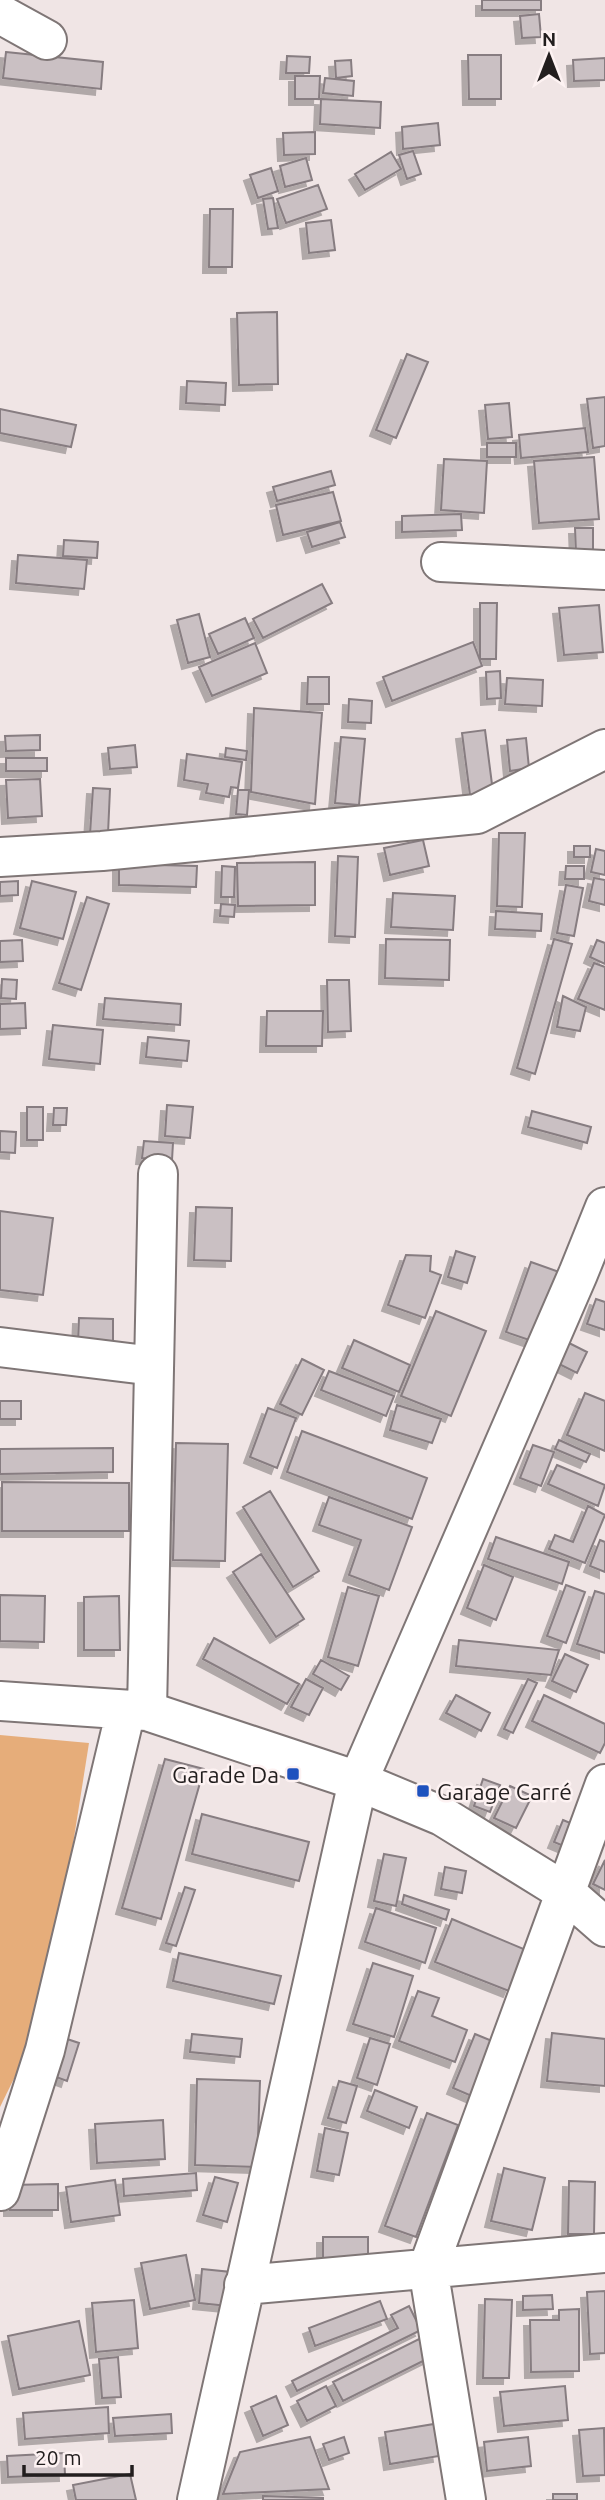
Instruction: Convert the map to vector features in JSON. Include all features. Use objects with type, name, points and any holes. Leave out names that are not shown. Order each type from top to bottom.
[{"type":"street","points":[[0,14],[47,40]]},
{"type":"street","points":[[441,562],[605,570]]},
{"type":"street","points":[[0,857],[102,851],[477,814],[605,749]]},
{"type":"street","points":[[0,2191],[45,2050],[136,1710],[154,1366],[158,1174]]},
{"type":"street","points":[[197,2500],[358,1781],[592,1279],[605,1207]]},
{"type":"street","points":[[0,1347],[154,1366]]},
{"type":"street","points":[[0,1701],[136,1710],[358,1781],[442,1816],[565,1892],[605,1927]]},
{"type":"street","points":[[466,2500],[428,2268],[605,1784]]},
{"type":"street","points":[[244,2285],[605,2253]]},
{"type":"shaded area","points":[[0,1735],[89,1743],[57,1945],[32,2042],[0,2107]]},
{"type":"building","points":[[482,0],[541,0],[541,10],[482,10]]},
{"type":"building","points":[[539,14],[541,37],[522,38],[520,16]]},
{"type":"building","points":[[6,52],[103,62],[101,89],[3,78]]},
{"type":"building","points":[[468,55],[501,55],[501,99],[469,99]]},
{"type":"building","points":[[287,56],[310,57],[309,73],[286,73]]},
{"type":"building","points":[[605,58],[605,80],[574,81],[573,60]]},
{"type":"building","points":[[351,60],[352,76],[336,78],[335,61]]},
{"type":"building","points":[[295,76],[320,76],[319,99],[295,99]]},
{"type":"building","points":[[325,78],[354,81],[353,96],[323,93]]},
{"type":"building","points":[[321,99],[381,102],[380,128],[320,124]]},
{"type":"building","points":[[438,123],[440,145],[403,149],[402,127]]},
{"type":"building","points":[[315,132],[315,154],[284,155],[283,133]]},
{"type":"building","points":[[413,151],[421,174],[407,179],[399,155]]},
{"type":"building","points":[[391,152],[401,169],[365,190],[355,174]]},
{"type":"building","points":[[306,158],[312,180],[285,187],[280,166]]},
{"type":"building","points":[[271,168],[278,191],[258,198],[250,175]]},
{"type":"building","points":[[318,185],[327,209],[286,223],[277,199]]},
{"type":"building","points":[[273,198],[278,228],[268,229],[263,199]]},
{"type":"building","points":[[210,209],[233,209],[232,267],[209,267]]},
{"type":"building","points":[[331,220],[335,250],[309,253],[306,223]]},
{"type":"building","points":[[277,312],[278,384],[239,385],[237,313]]},
{"type":"building","points":[[407,354],[428,362],[396,438],[376,430]]},
{"type":"building","points":[[187,381],[226,383],[225,405],[186,403]]},
{"type":"building","points":[[605,397],[605,446],[593,448],[587,399]]},
{"type":"building","points":[[509,403],[512,437],[488,439],[485,405]]},
{"type":"building","points":[[0,409],[76,425],[71,447],[0,433]]},
{"type":"building","points":[[585,428],[588,452],[521,458],[519,435]]},
{"type":"building","points":[[487,443],[516,443],[516,457],[487,457]]},
{"type":"building","points":[[594,457],[599,519],[539,523],[534,461]]},
{"type":"building","points":[[444,459],[487,461],[484,513],[441,510]]},
{"type":"building","points":[[331,471],[335,485],[277,501],[273,487]]},
{"type":"building","points":[[333,492],[341,521],[283,535],[276,505]]},
{"type":"building","points":[[461,514],[462,530],[402,532],[402,516]]},
{"type":"building","points":[[340,522],[345,537],[312,547],[307,532]]},
{"type":"building","points":[[575,528],[593,528],[593,552],[576,553]]},
{"type":"building","points":[[64,540],[98,542],[97,558],[63,556]]},
{"type":"building","points":[[18,555],[87,560],[84,589],[16,583]]},
{"type":"building","points":[[322,584],[332,603],[263,638],[253,619]]},
{"type":"building","points":[[480,603],[497,603],[496,659],[480,659]]},
{"type":"building","points":[[599,605],[603,652],[564,655],[559,608]]},
{"type":"building","points":[[199,614],[210,657],[188,663],[177,620]]},
{"type":"building","points":[[245,618],[254,638],[218,654],[209,634]]},
{"type":"building","points":[[473,642],[482,666],[392,701],[383,677]]},
{"type":"building","points":[[255,643],[267,673],[212,696],[199,667]]},
{"type":"building","points":[[500,671],[501,698],[487,699],[486,672]]},
{"type":"building","points":[[308,677],[329,677],[329,704],[307,704]]},
{"type":"building","points":[[507,678],[543,680],[542,706],[505,704]]},
{"type":"building","points":[[349,699],[372,701],[371,723],[348,722]]},
{"type":"building","points":[[254,708],[322,713],[315,804],[251,792]]},
{"type":"building","points":[[485,730],[493,792],[470,795],[462,733]]},
{"type":"building","points":[[40,735],[40,750],[6,751],[5,736]]},
{"type":"building","points":[[341,737],[365,739],[359,805],[335,803]]},
{"type":"building","points":[[526,738],[529,768],[510,771],[507,740]]},
{"type":"building","points":[[135,745],[137,767],[110,769],[108,748]]},
{"type":"building","points":[[226,748],[247,751],[246,760],[225,757]]},
{"type":"building","points":[[187,754],[242,762],[238,788],[231,787],[229,797],[206,793],[208,784],[184,780]]},
{"type":"building","points":[[6,758],[47,758],[47,771],[6,771]]},
{"type":"building","points":[[40,779],[42,816],[8,818],[6,780]]},
{"type":"building","points":[[93,788],[110,789],[108,834],[90,834]]},
{"type":"building","points":[[238,790],[249,790],[247,815],[236,814]]},
{"type":"building","points":[[499,833],[525,833],[522,907],[497,906]]},
{"type":"building","points":[[423,840],[429,866],[390,875],[384,848]]},
{"type":"building","points":[[574,846],[590,846],[590,857],[574,857]]},
{"type":"building","points":[[596,849],[605,851],[605,875],[591,872]]},
{"type":"building","points":[[338,856],[358,857],[355,937],[335,936]]},
{"type":"building","points":[[315,862],[315,905],[238,906],[237,863]]},
{"type":"building","points":[[119,864],[197,866],[196,887],[119,885]]},
{"type":"building","points":[[222,866],[235,867],[234,897],[221,897]]},
{"type":"building","points":[[566,866],[584,866],[584,879],[565,879]]},
{"type":"building","points":[[594,878],[605,880],[605,905],[589,901]]},
{"type":"building","points":[[18,881],[18,895],[0,896],[0,882]]},
{"type":"building","points":[[32,881],[76,892],[63,939],[20,928]]},
{"type":"building","points":[[566,885],[583,888],[574,936],[557,933]]},
{"type":"building","points":[[393,893],[455,896],[453,930],[391,927]]},
{"type":"building","points":[[87,897],[109,904],[81,990],[59,983]]},
{"type":"building","points":[[221,904],[235,905],[234,917],[220,916]]},
{"type":"building","points":[[496,911],[542,914],[541,931],[495,929]]},
{"type":"building","points":[[386,939],[450,940],[449,980],[385,978]]},
{"type":"building","points":[[554,939],[572,944],[535,1074],[517,1068]]},
{"type":"building","points":[[22,940],[23,961],[0,962],[0,941]]},
{"type":"building","points":[[597,940],[605,943],[605,964],[590,957]]},
{"type":"building","points":[[594,963],[605,967],[605,1010],[578,999]]},
{"type":"building","points":[[2,979],[17,980],[16,999],[1,998]]},
{"type":"building","points":[[327,980],[349,980],[351,1031],[328,1032]]},
{"type":"building","points":[[563,996],[586,1007],[580,1031],[557,1027]]},
{"type":"building","points":[[105,998],[181,1004],[180,1025],[103,1019]]},
{"type":"building","points":[[25,1003],[26,1028],[0,1029],[0,1004]]},
{"type":"building","points":[[267,1011],[323,1011],[322,1046],[266,1046]]},
{"type":"building","points":[[53,1025],[103,1030],[100,1064],[49,1059]]},
{"type":"building","points":[[148,1037],[189,1041],[187,1061],[146,1057]]},
{"type":"building","points":[[167,1105],[193,1107],[190,1138],[165,1136]]},
{"type":"building","points":[[27,1107],[43,1107],[43,1140],[27,1140]]},
{"type":"building","points":[[54,1108],[67,1108],[66,1125],[53,1125]]},
{"type":"building","points":[[532,1111],[591,1127],[587,1143],[528,1127]]},
{"type":"building","points":[[0,1131],[16,1132],[15,1153],[0,1152]]},
{"type":"building","points":[[144,1141],[173,1143],[172,1160],[142,1158]]},
{"type":"building","points":[[196,1207],[232,1208],[231,1261],[194,1260]]},
{"type":"building","points":[[0,1211],[53,1218],[43,1295],[0,1290]]},
{"type":"building","points":[[456,1251],[475,1257],[467,1283],[448,1277]]},
{"type":"building","points":[[406,1255],[431,1256],[430,1271],[441,1275],[425,1318],[388,1305]]},
{"type":"building","points":[[531,1262],[562,1273],[538,1343],[506,1332]]},
{"type":"building","points":[[596,1299],[605,1302],[605,1330],[587,1324]]},
{"type":"building","points":[[436,1311],[486,1331],[451,1416],[401,1396]]},
{"type":"building","points":[[79,1318],[113,1319],[113,1343],[78,1342]]},
{"type":"building","points":[[354,1340],[410,1365],[399,1392],[342,1368]]},
{"type":"building","points":[[565,1341],[587,1352],[577,1373],[555,1362]]},
{"type":"building","points":[[302,1359],[324,1370],[302,1415],[280,1404]]},
{"type":"building","points":[[329,1371],[394,1396],[386,1416],[321,1390]]},
{"type":"building","points":[[585,1393],[605,1401],[605,1451],[567,1435]]},
{"type":"building","points":[[0,1401],[21,1401],[21,1419],[0,1419]]},
{"type":"building","points":[[397,1405],[441,1419],[432,1443],[390,1430]]},
{"type":"building","points":[[268,1408],[296,1418],[277,1468],[250,1457]]},
{"type":"building","points":[[302,1431],[427,1478],[412,1519],[287,1472]]},
{"type":"building","points":[[559,1440],[590,1454],[586,1462],[555,1449]]},
{"type":"building","points":[[176,1443],[228,1444],[225,1561],[173,1560]]},
{"type":"building","points":[[533,1445],[554,1452],[541,1486],[520,1478]]},
{"type":"building","points":[[113,1448],[113,1472],[0,1474],[0,1449]]},
{"type":"building","points":[[557,1465],[605,1485],[598,1506],[548,1484]]},
{"type":"building","points":[[2,1482],[129,1483],[129,1531],[2,1531]]},
{"type":"building","points":[[270,1491],[319,1571],[293,1587],[243,1507]]},
{"type":"building","points":[[329,1497],[412,1527],[389,1590],[349,1575],[361,1540],[319,1525]]},
{"type":"building","points":[[588,1506],[605,1515],[585,1563],[549,1549],[555,1535],[573,1542]]},
{"type":"building","points":[[496,1537],[569,1562],[562,1584],[488,1559]]},
{"type":"building","points":[[600,1540],[605,1542],[605,1572],[590,1566]]},
{"type":"building","points":[[261,1554],[304,1619],[276,1637],[233,1572]]},
{"type":"building","points":[[484,1565],[513,1577],[496,1620],[467,1608]]},
{"type":"building","points":[[566,1585],[585,1592],[566,1643],[547,1636]]},
{"type":"building","points":[[348,1587],[379,1596],[358,1666],[328,1657]]},
{"type":"building","points":[[595,1591],[605,1594],[605,1653],[577,1644]]},
{"type":"building","points":[[0,1595],[45,1596],[44,1642],[0,1641]]},
{"type":"building","points":[[119,1596],[120,1650],[84,1650],[84,1597]]},
{"type":"building","points":[[214,1638],[299,1684],[287,1704],[203,1659]]},
{"type":"building","points":[[459,1640],[559,1650],[551,1675],[456,1666]]},
{"type":"building","points":[[565,1654],[588,1665],[576,1692],[552,1681]]},
{"type":"building","points":[[321,1660],[349,1676],[341,1690],[313,1674]]},
{"type":"building","points":[[306,1679],[323,1688],[309,1715],[291,1707]]},
{"type":"building","points":[[528,1679],[537,1683],[513,1733],[504,1729]]},
{"type":"building","points":[[456,1695],[490,1713],[481,1731],[446,1713]]},
{"type":"building","points":[[544,1695],[605,1724],[605,1743],[600,1753],[532,1721]]},
{"type":"building","points":[[165,1759],[204,1769],[161,1919],[122,1908]]},
{"type":"building","points":[[483,1779],[500,1785],[490,1812],[474,1806]]},
{"type":"building","points":[[510,1786],[532,1796],[516,1828],[494,1818]]},
{"type":"building","points":[[202,1814],[309,1842],[299,1881],[192,1854]]},
{"type":"building","points":[[563,1820],[575,1825],[566,1847],[554,1842]]},
{"type":"building","points":[[384,1854],[406,1858],[396,1906],[374,1901]]},
{"type":"building","points":[[605,1860],[605,1890],[593,1884]]},
{"type":"building","points":[[445,1867],[466,1871],[462,1893],[441,1889]]},
{"type":"building","points":[[185,1887],[195,1890],[176,1946],[166,1943]]},
{"type":"building","points":[[404,1895],[449,1910],[446,1920],[402,1904]]},
{"type":"building","points":[[376,1908],[436,1928],[425,1963],[365,1942]]},
{"type":"building","points":[[452,1919],[526,1950],[509,1991],[435,1962]]},
{"type":"building","points":[[179,1953],[281,1976],[274,2004],[173,1981]]},
{"type":"building","points":[[373,1963],[413,1976],[394,2037],[353,2024]]},
{"type":"building","points":[[418,1991],[439,1998],[432,2016],[467,2030],[455,2062],[399,2041]]},
{"type":"building","points":[[552,2033],[605,2039],[605,2086],[547,2081]]},
{"type":"building","points":[[192,2034],[242,2039],[240,2057],[190,2052]]},
{"type":"building","points":[[475,2034],[497,2043],[474,2097],[453,2088]]},
{"type":"building","points":[[61,2037],[79,2043],[67,2081],[48,2074]]},
{"type":"building","points":[[370,2038],[390,2044],[377,2085],[357,2078]]},
{"type":"building","points":[[197,2079],[260,2081],[257,2167],[195,2165]]},
{"type":"building","points":[[339,2081],[357,2086],[346,2123],[328,2118]]},
{"type":"building","points":[[375,2090],[417,2107],[409,2128],[367,2111]]},
{"type":"building","points":[[427,2113],[458,2125],[416,2237],[385,2226]]},
{"type":"building","points":[[163,2120],[165,2159],[97,2163],[95,2124]]},
{"type":"building","points":[[325,2128],[348,2133],[339,2175],[317,2171]]},
{"type":"building","points":[[504,2168],[545,2178],[532,2230],[491,2221]]},
{"type":"building","points":[[196,2173],[197,2190],[124,2196],[123,2179]]},
{"type":"building","points":[[215,2177],[238,2183],[227,2222],[203,2215]]},
{"type":"building","points":[[115,2180],[120,2215],[71,2222],[66,2187]]},
{"type":"building","points":[[569,2181],[595,2182],[594,2234],[568,2234]]},
{"type":"building","points":[[58,2184],[58,2210],[10,2210],[10,2185]]},
{"type":"building","points":[[323,2237],[368,2237],[368,2262],[323,2262]]},
{"type":"building","points":[[186,2255],[195,2300],[150,2309],[141,2263]]},
{"type":"building","points":[[202,2269],[231,2272],[228,2306],[199,2303]]},
{"type":"building","points":[[605,2291],[605,2353],[590,2354],[587,2292]]},
{"type":"building","points":[[552,2295],[553,2309],[523,2310],[523,2296]]},
{"type":"building","points":[[485,2299],[512,2300],[509,2378],[483,2378]]},
{"type":"building","points":[[134,2300],[138,2348],[96,2352],[92,2303]]},
{"type":"building","points":[[380,2301],[387,2319],[315,2346],[309,2328]]},
{"type":"building","points":[[409,2306],[421,2330],[297,2391],[292,2381],[398,2328],[391,2315]]},
{"type":"building","points":[[579,2309],[579,2371],[531,2372],[530,2320],[559,2320],[559,2310]]},
{"type":"building","points":[[79,2321],[90,2375],[19,2389],[8,2336]]},
{"type":"building","points":[[419,2339],[429,2358],[343,2401],[333,2382]]},
{"type":"building","points":[[118,2357],[121,2397],[102,2398],[99,2359]]},
{"type":"building","points":[[326,2386],[336,2406],[307,2421],[297,2401]]},
{"type":"building","points":[[565,2386],[568,2420],[504,2426],[500,2392]]},
{"type":"building","points":[[276,2396],[288,2425],[263,2436],[251,2407]]},
{"type":"building","points":[[108,2407],[109,2433],[25,2439],[23,2413]]},
{"type":"building","points":[[171,2414],[172,2433],[115,2436],[113,2418]]},
{"type":"building","points":[[434,2424],[439,2456],[390,2464],[385,2432]]},
{"type":"building","points":[[604,2428],[605,2475],[583,2476],[579,2430]]},
{"type":"building","points":[[310,2437],[329,2489],[223,2494],[240,2452]]},
{"type":"building","points":[[344,2437],[349,2453],[329,2460],[323,2444]]},
{"type":"building","points":[[528,2437],[531,2466],[487,2471],[484,2442]]},
{"type":"building","points":[[64,2453],[65,2475],[8,2477],[7,2456]]},
{"type":"building","points":[[130,2474],[136,2500],[76,2500],[73,2485]]},
{"type":"building","points":[[553,2494],[577,2494],[577,2500],[553,2500]]},
{"type":"building","points":[[263,2496],[323,2498],[323,2500],[263,2500]]},
{"type":"place","name":"Garade Da","points":[[293,1774]]},
{"type":"place","name":"Garage Carré","points":[[423,1791]]}]
